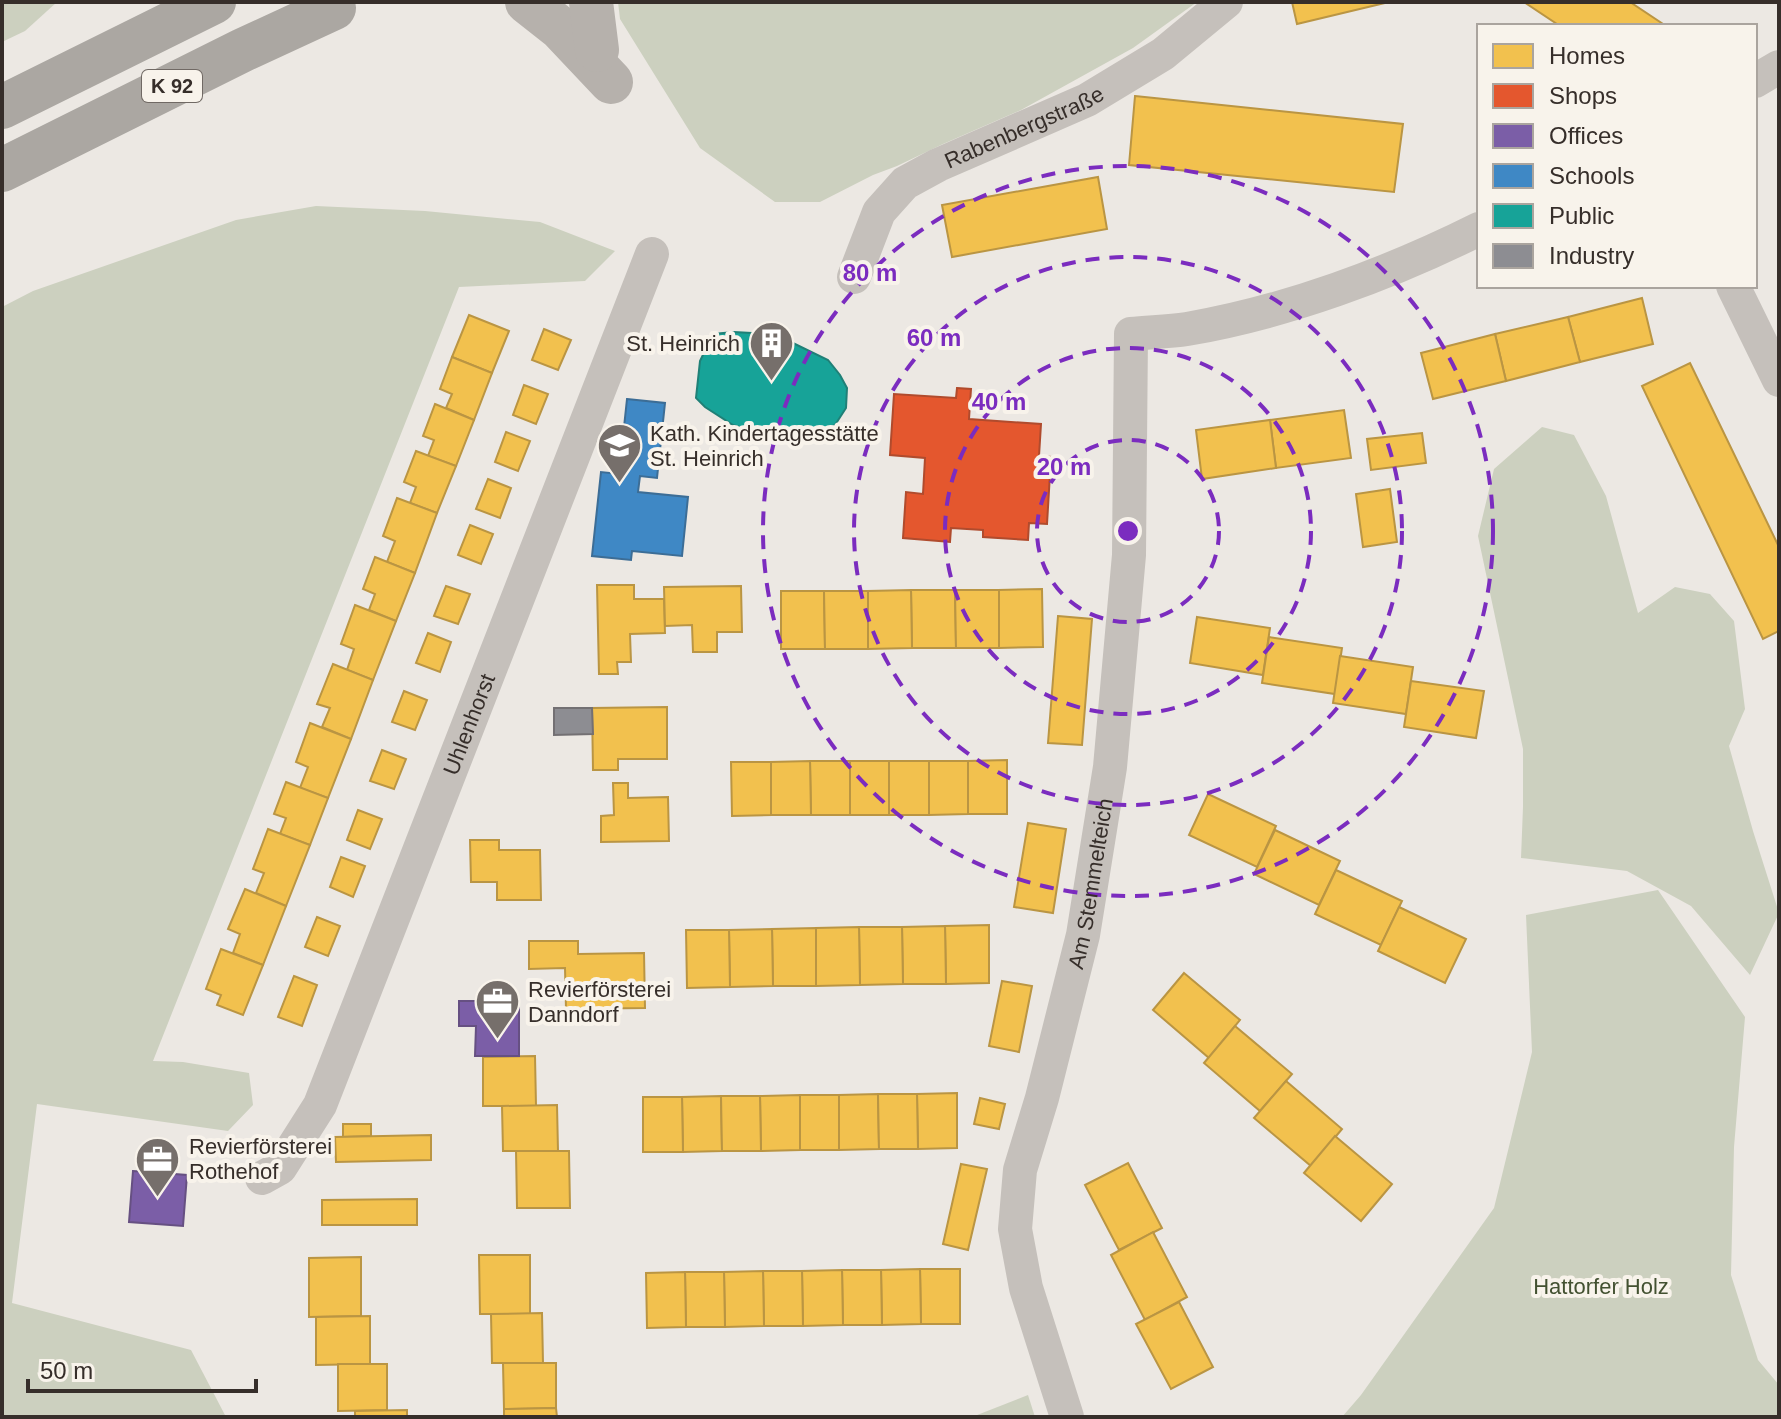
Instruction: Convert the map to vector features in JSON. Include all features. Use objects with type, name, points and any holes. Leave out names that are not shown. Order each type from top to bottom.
[{"type":"highway","name":"K 92","points":[[2,107],[214,2]]},
{"type":"highway","name":"K 92","points":[[2,170],[243,50],[347,4]]},
{"type":"main road","points":[[527,2],[604,66]]},
{"type":"main road","points":[[591,2],[604,66]]},
{"type":"street","points":[[566,2],[604,66]]},
{"type":"street","name":"Rabenbergstraße","points":[[854,277],[879,212],[905,183],[938,165],[1087,100],[1163,54],[1226,2]]},
{"type":"street","points":[[1757,80],[1779,67]]},
{"type":"street","name":"Am Stemmelteich","points":[[1067,1417],[1026,1288],[1015,1229],[1020,1170],[1042,1098],[1083,935],[1110,767],[1129,555],[1131,334],[1186,329],[1282,307],[1364,278],[1477,230]]},
{"type":"street","name":"Uhlenhorst","points":[[262,1178],[280,1168],[320,1105],[652,254]]},
{"type":"street","points":[[1734,288],[1779,380]]},
{"type":"green space","points":[[2,2],[57,2],[25,31],[2,42]]},
{"type":"green space","points":[[618,2],[1197,2],[1133,48],[1021,110],[873,175],[820,202],[775,202],[700,148],[620,19]]},
{"type":"green space","points":[[316,206],[425,211],[540,222],[615,251],[585,281],[459,287],[153,1061],[183,1062],[249,1073],[253,1105],[228,1131],[37,1104],[12,1303],[191,1350],[226,1417],[2,1417],[2,307],[33,291],[236,220]]},
{"type":"green space","points":[[1542,427],[1574,435],[1606,496],[1638,613],[1675,587],[1710,594],[1734,621],[1745,709],[1729,746],[1779,913],[1750,975],[1691,906],[1627,871],[1521,858],[1523,749],[1478,536],[1494,469]]},
{"type":"green space","name":"Hattorfer Holz","points":[[1658,890],[1745,1017],[1734,1147],[1731,1275],[1758,1360],[1779,1385],[1779,1417],[1342,1417],[1361,1395],[1494,1208],[1532,1052],[1526,915]]},
{"type":"green space","points":[[1028,1395],[1035,1417],[972,1417]]},
{"type":"building: Homes","points":[[1292,2],[1389,2],[1297,24]]},
{"type":"building: Homes","points":[[1524,2],[1630,2],[1663,24],[1557,24]]},
{"type":"building: Homes","points":[[1135,96],[1403,124],[1394,192],[1129,165]]},
{"type":"building: Homes","points":[[1098,177],[1107,229],[952,257],[942,205]]},
{"type":"building: Homes","points":[[1642,298],[1653,344],[1580,362],[1568,317]]},
{"type":"building: Homes","points":[[469,315],[509,331],[492,373],[452,357]]},
{"type":"building: Homes","points":[[1568,317],[1580,362],[1506,381],[1495,334]]},
{"type":"building: Homes","points":[[544,329],[571,340],[558,370],[532,360]]},
{"type":"building: Homes","points":[[1495,334],[1506,381],[1433,399],[1421,353]]},
{"type":"building: Homes","points":[[452,357],[492,373],[474,420],[446,408],[452,394],[440,389]]},
{"type":"building: Homes","points":[[1690,363],[1779,547],[1779,631],[1763,639],[1642,386]]},
{"type":"building: Homes","points":[[524,385],[548,394],[536,424],[513,415]]},
{"type":"building: Homes","points":[[435,404],[474,420],[456,466],[428,456],[434,440],[423,436]]},
{"type":"building: Homes","points":[[1344,410],[1351,458],[1276,468],[1270,420]]},
{"type":"building: Homes","points":[[1270,420],[1276,468],[1202,479],[1196,430]]},
{"type":"building: Homes","points":[[506,432],[530,441],[518,471],[495,462]]},
{"type":"building: Homes","points":[[1422,433],[1426,463],[1371,470],[1367,439]]},
{"type":"building: Homes","points":[[416,451],[456,466],[437,513],[410,503],[416,487],[404,482]]},
{"type":"building: Homes","points":[[488,479],[511,488],[500,518],[476,509]]},
{"type":"building: Homes","points":[[1390,489],[1397,542],[1363,547],[1356,494]]},
{"type":"building: Homes","points":[[397,498],[437,513],[415,573],[387,562],[395,541],[383,536]]},
{"type":"building: Homes","points":[[470,525],[493,534],[481,564],[458,555]]},
{"type":"building: Homes","points":[[375,557],[415,573],[396,621],[369,610],[375,594],[363,589]]},
{"type":"building: Homes","points":[[597,585],[634,585],[634,599],[664,599],[665,633],[630,634],[631,662],[617,662],[618,674],[599,674]]},
{"type":"building: Homes","points":[[446,586],[470,594],[458,624],[434,616]]},
{"type":"building: Homes","points":[[741,586],[742,632],[717,632],[717,652],[693,652],[692,625],[665,626],[664,587]]},
{"type":"building: Homes","points":[[1042,589],[1043,647],[999,648],[999,590]]},
{"type":"building: Homes","points":[[911,590],[955,590],[956,648],[912,648]]},
{"type":"building: Homes","points":[[911,590],[912,648],[868,649],[868,591]]},
{"type":"building: Homes","points":[[955,590],[999,590],[999,648],[956,648]]},
{"type":"building: Homes","points":[[781,591],[824,591],[825,649],[781,649]]},
{"type":"building: Homes","points":[[824,591],[868,591],[868,649],[825,649]]},
{"type":"building: Homes","points":[[355,605],[396,621],[373,680],[347,670],[354,649],[341,644]]},
{"type":"building: Homes","points":[[1058,616],[1092,619],[1082,745],[1048,743]]},
{"type":"building: Homes","points":[[1197,617],[1270,628],[1263,675],[1190,663]]},
{"type":"building: Homes","points":[[428,633],[451,642],[440,672],[416,663]]},
{"type":"building: Homes","points":[[1269,637],[1342,648],[1335,694],[1262,683]]},
{"type":"building: Homes","points":[[1340,656],[1413,667],[1406,714],[1333,703]]},
{"type":"building: Homes","points":[[333,664],[373,680],[351,739],[322,727],[330,708],[317,704]]},
{"type":"building: Homes","points":[[1411,681],[1484,691],[1476,738],[1404,727]]},
{"type":"building: Homes","points":[[404,691],[427,700],[415,730],[392,722]]},
{"type":"building: Homes","points":[[667,707],[667,759],[618,759],[618,770],[593,770],[592,708]]},
{"type":"building: Homes","points":[[310,723],[351,739],[328,798],[300,788],[308,767],[296,762]]},
{"type":"building: Homes","points":[[382,750],[406,759],[394,789],[370,781]]},
{"type":"building: Homes","points":[[1007,760],[1007,814],[968,814],[968,761]]},
{"type":"building: Homes","points":[[810,761],[850,761],[850,815],[811,815]]},
{"type":"building: Homes","points":[[810,761],[811,815],[771,815],[771,762]]},
{"type":"building: Homes","points":[[850,761],[889,761],[889,815],[850,815]]},
{"type":"building: Homes","points":[[889,761],[929,761],[929,815],[889,815]]},
{"type":"building: Homes","points":[[929,761],[968,761],[968,814],[929,815]]},
{"type":"building: Homes","points":[[731,762],[771,762],[771,815],[732,816]]},
{"type":"building: Homes","points":[[286,782],[328,798],[310,845],[280,834],[286,818],[274,814]]},
{"type":"building: Homes","points":[[613,783],[628,783],[628,798],[668,797],[669,841],[601,842],[601,816],[614,815]]},
{"type":"building: Homes","points":[[1208,794],[1276,826],[1257,867],[1189,835]]},
{"type":"building: Homes","points":[[358,810],[382,819],[370,849],[347,840]]},
{"type":"building: Homes","points":[[1028,823],[1066,829],[1053,913],[1014,907]]},
{"type":"building: Homes","points":[[268,829],[310,845],[286,906],[256,893],[264,873],[253,869]]},
{"type":"building: Homes","points":[[1275,830],[1340,861],[1319,905],[1254,874]]},
{"type":"building: Homes","points":[[470,840],[499,840],[499,850],[540,850],[541,900],[497,900],[497,882],[471,882]]},
{"type":"building: Homes","points":[[341,857],[365,866],[353,897],[330,887]]},
{"type":"building: Homes","points":[[1336,870],[1402,901],[1381,945],[1315,914]]},
{"type":"building: Homes","points":[[245,889],[286,906],[263,965],[233,953],[240,934],[228,929]]},
{"type":"building: Homes","points":[[1399,907],[1466,939],[1445,983],[1378,951]]},
{"type":"building: Homes","points":[[317,917],[340,926],[328,956],[305,947]]},
{"type":"building: Homes","points":[[989,925],[989,983],[946,984],[945,926]]},
{"type":"building: Homes","points":[[945,926],[946,984],[903,984],[902,927]]},
{"type":"building: Homes","points":[[859,927],[902,927],[903,984],[860,985]]},
{"type":"building: Homes","points":[[859,927],[860,985],[816,986],[816,928]]},
{"type":"building: Homes","points":[[816,928],[816,986],[773,986],[772,929]]},
{"type":"building: Homes","points":[[772,929],[773,986],[730,987],[729,930]]},
{"type":"building: Homes","points":[[686,930],[729,930],[730,987],[687,988]]},
{"type":"building: Homes","points":[[529,941],[578,941],[578,954],[644,953],[645,1008],[566,1009],[565,968],[529,969]]},
{"type":"building: Homes","points":[[221,949],[263,965],[243,1015],[217,1005],[221,995],[206,989]]},
{"type":"building: Homes","points":[[1184,973],[1240,1020],[1209,1058],[1153,1010]]},
{"type":"building: Homes","points":[[294,976],[317,985],[302,1026],[278,1017]]},
{"type":"building: Homes","points":[[1002,981],[1032,986],[1019,1052],[989,1046]]},
{"type":"building: Homes","points":[[1235,1026],[1292,1074],[1260,1111],[1204,1063]]},
{"type":"building: Homes","points":[[535,1056],[536,1106],[483,1106],[483,1057]]},
{"type":"building: Homes","points":[[1286,1081],[1342,1129],[1311,1166],[1254,1118]]},
{"type":"building: Homes","points":[[957,1093],[957,1148],[918,1149],[917,1094]]},
{"type":"building: Homes","points":[[878,1094],[879,1149],[839,1150],[839,1095]]},
{"type":"building: Homes","points":[[878,1094],[917,1094],[918,1149],[879,1149]]},
{"type":"building: Homes","points":[[800,1095],[839,1095],[839,1150],[800,1150]]},
{"type":"building: Homes","points":[[800,1095],[800,1150],[761,1151],[760,1096]]},
{"type":"building: Homes","points":[[721,1096],[722,1151],[683,1152],[682,1097]]},
{"type":"building: Homes","points":[[721,1096],[760,1096],[761,1151],[722,1151]]},
{"type":"building: Homes","points":[[643,1097],[682,1097],[683,1152],[643,1152]]},
{"type":"building: Homes","points":[[980,1098],[1005,1104],[999,1129],[974,1124]]},
{"type":"building: Homes","points":[[557,1105],[558,1151],[503,1151],[502,1106]]},
{"type":"building: Homes","points":[[343,1124],[371,1124],[371,1136],[343,1137]]},
{"type":"building: Homes","points":[[431,1135],[431,1160],[336,1162],[335,1137]]},
{"type":"building: Homes","points":[[1335,1136],[1392,1184],[1361,1221],[1304,1173]]},
{"type":"building: Homes","points":[[516,1151],[569,1151],[570,1208],[517,1208]]},
{"type":"building: Homes","points":[[1128,1163],[1162,1228],[1119,1250],[1085,1185]]},
{"type":"building: Homes","points":[[961,1164],[987,1169],[968,1250],[943,1244]]},
{"type":"building: Homes","points":[[417,1199],[417,1225],[322,1225],[322,1200]]},
{"type":"building: Homes","points":[[1153,1232],[1187,1297],[1145,1320],[1111,1255]]},
{"type":"building: Homes","points":[[479,1255],[530,1255],[530,1314],[480,1314]]},
{"type":"building: Homes","points":[[361,1257],[361,1316],[309,1317],[309,1258]]},
{"type":"building: Homes","points":[[920,1269],[960,1269],[960,1324],[921,1324]]},
{"type":"building: Homes","points":[[920,1269],[921,1324],[882,1325],[881,1270]]},
{"type":"building: Homes","points":[[842,1270],[881,1270],[882,1325],[843,1325]]},
{"type":"building: Homes","points":[[842,1270],[843,1325],[803,1326],[802,1271]]},
{"type":"building: Homes","points":[[763,1271],[802,1271],[803,1326],[764,1326]]},
{"type":"building: Homes","points":[[763,1271],[764,1326],[725,1327],[724,1272]]},
{"type":"building: Homes","points":[[685,1272],[724,1272],[725,1327],[686,1327]]},
{"type":"building: Homes","points":[[685,1272],[686,1327],[647,1328],[646,1273]]},
{"type":"building: Homes","points":[[1179,1302],[1213,1367],[1171,1389],[1136,1324]]},
{"type":"building: Homes","points":[[542,1313],[543,1363],[492,1363],[491,1314]]},
{"type":"building: Homes","points":[[370,1316],[370,1364],[316,1365],[316,1317]]},
{"type":"building: Homes","points":[[503,1363],[556,1363],[556,1408],[504,1409]]},
{"type":"building: Homes","points":[[338,1364],[387,1364],[387,1410],[338,1411]]},
{"type":"building: Homes","points":[[556,1408],[557,1417],[504,1417],[504,1409]]},
{"type":"building: Homes","points":[[407,1410],[407,1417],[355,1417],[355,1411]]},
{"type":"building: Shops","points":[[957,388],[971,389],[969,419],[1041,424],[1039,456],[1051,457],[1047,524],[1029,523],[1028,540],[983,537],[983,530],[951,528],[950,542],[903,538],[906,492],[923,494],[925,458],[890,455],[894,394],[956,398]]},
{"type":"building: Offices","name":"Revierförsterei Danndorf","points":[[459,1001],[519,1001],[519,1056],[475,1056],[476,1026],[459,1026]]},
{"type":"building: Offices","name":"Revierförsterei Rothehof","points":[[133,1171],[187,1175],[183,1226],[129,1222]]},
{"type":"building: Schools","name":"Kath. Kindertagesstätte St. Heinrich","points":[[627,399],[665,403],[657,478],[640,476],[638,492],[688,497],[682,556],[632,551],[631,560],[592,556],[601,472],[619,474]]},
{"type":"building: Public","name":"St. Heinrich","points":[[734,332],[793,343],[828,360],[847,388],[846,408],[835,425],[815,435],[774,437],[733,425],[705,407],[696,398],[700,361],[713,334]]},
{"type":"building: Industry","points":[[554,708],[592,708],[593,734],[554,735]]},
{"type":"place","name":"St. Heinrich","points":[[771,382]]},
{"type":"place","name":"Kath. Kindertagesstätte St. Heinrich","points":[[619,485]]},
{"type":"place","name":"Revierförsterei Danndorf","points":[[497,1041]]},
{"type":"place","name":"Revierförsterei Rothehof","points":[[158,1198]]}]
